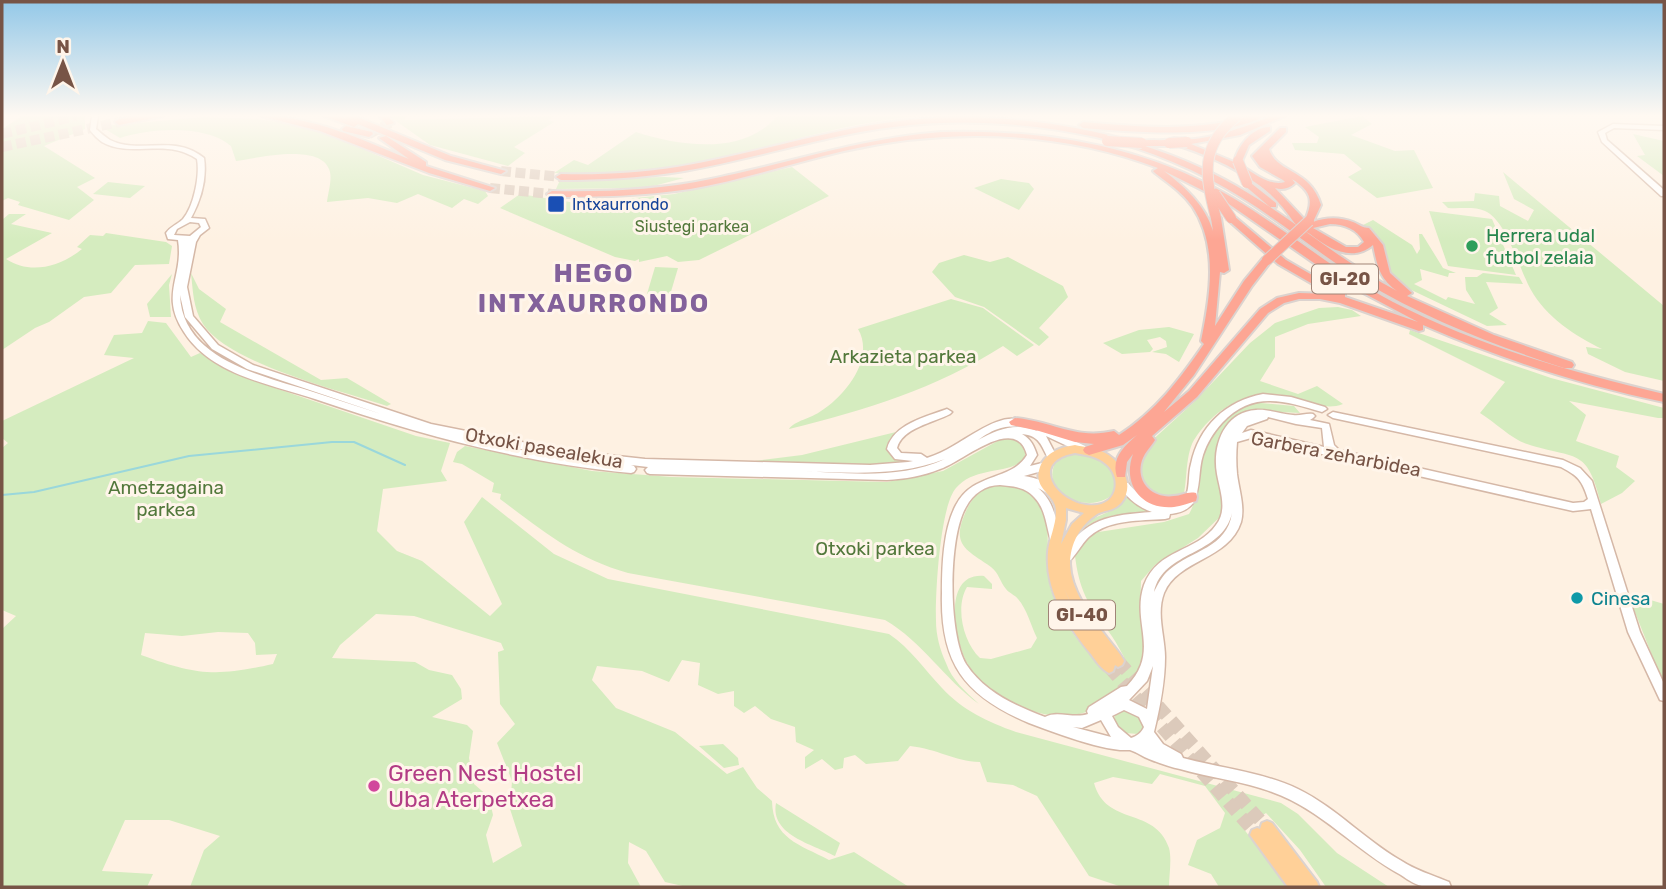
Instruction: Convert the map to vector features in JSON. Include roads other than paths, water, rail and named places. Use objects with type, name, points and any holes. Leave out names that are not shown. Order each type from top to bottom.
[{"type":"highway","points":[[393,157],[455,180],[490,188]]},
{"type":"highway","points":[[413,157],[455,180]]},
{"type":"highway","points":[[451,157],[501,171]]},
{"type":"highway","name":"GI-20","points":[[561,177],[628,177],[690,170],[743,157]]},
{"type":"highway","name":"GI-20","points":[[552,194],[624,193],[685,187],[812,157]]},
{"type":"highway","points":[[1127,157],[1173,181],[1188,195],[1201,215],[1215,259],[1217,277],[1207,342]]},
{"type":"highway","name":"GI-20","points":[[1135,157],[1205,181],[1353,284],[1401,310],[1500,352],[1583,378],[1664,398]]},
{"type":"highway","name":"GI-20","points":[[1168,157],[1227,185],[1385,289],[1461,326],[1536,355],[1664,391]]},
{"type":"highway","points":[[1199,361],[1220,303],[1224,279],[1216,218],[1205,181],[1207,157]]},
{"type":"highway","points":[[1218,157],[1252,181],[1308,223],[1343,249],[1360,249],[1369,243],[1365,234],[1347,224],[1329,221],[1308,223],[1270,203]]},
{"type":"highway","points":[[1239,157],[1238,161],[1270,203],[1372,275],[1418,302],[1536,355]]},
{"type":"highway","points":[[1252,181],[1278,187],[1290,183],[1286,175],[1258,162],[1257,157]]},
{"type":"highway","points":[[1085,450],[1115,444],[1176,392],[1199,361],[1239,292],[1308,223],[1316,205],[1311,190],[1297,176],[1271,162],[1269,157]]},
{"type":"highway","points":[[1205,181],[1231,218],[1255,242],[1297,272],[1387,315]]},
{"type":"highway","points":[[1308,223],[1337,219],[1365,230],[1379,244],[1381,265],[1386,276],[1418,302]]},
{"type":"highway","points":[[1174,411],[1211,361],[1243,300],[1270,262]]},
{"type":"highway","points":[[1188,502],[1171,504],[1148,497],[1138,484],[1135,462],[1140,449],[1193,394],[1264,311],[1280,301],[1320,297],[1387,315],[1500,352]]},
{"type":"highway","points":[[1123,480],[1121,463],[1129,449],[1193,394]]},
{"type":"highway","points":[[1015,422],[1035,425],[1082,440],[1102,440],[1134,429]]},
{"type":"main road","points":[[1085,450],[1109,459],[1123,480],[1118,500],[1095,510],[1080,509],[1054,495],[1045,478],[1049,461],[1063,451],[1085,450]]},
{"type":"main road","name":"GI-40","points":[[1054,495],[1062,520],[1054,566],[1063,603],[1083,636],[1114,664],[1072,598],[1065,561],[1070,534],[1095,510]]},
{"type":"main road","points":[[1297,887],[1262,832],[1312,887]]},
{"type":"street","points":[[184,222],[192,212],[202,166],[199,157]]},
{"type":"street","points":[[184,222],[198,220],[208,165],[205,157]]},
{"type":"street","points":[[1623,157],[1664,194]]},
{"type":"street","name":"Otxoki pasealekua","points":[[198,220],[206,225],[197,236],[184,278],[185,301],[195,326],[215,347],[250,367],[430,427],[562,454],[645,463],[883,469],[920,463],[942,456],[993,427],[1015,422]]},
{"type":"street","name":"Otxoki pasealekua","points":[[184,222],[170,233],[171,237],[181,239],[176,304],[187,329],[208,352],[244,372],[425,433],[559,461],[614,468],[869,477],[901,475],[940,466],[997,434],[1015,429],[1036,433],[1046,441],[1049,461]]},
{"type":"street","points":[[181,239],[197,236]]},
{"type":"street","name":"Garbera zeharbidea","points":[[1188,502],[1202,443],[1227,411],[1250,400],[1282,397],[1333,415],[1563,464],[1587,481],[1634,632],[1664,696]]},
{"type":"street","points":[[1250,400],[1298,406],[1310,415]]},
{"type":"street","points":[[1298,406],[1303,411],[1301,416],[1264,412],[1248,414],[1235,421],[1225,434],[1220,471],[1227,503],[1226,519],[1214,536],[1172,559],[1156,573],[1146,609],[1149,663],[1144,676],[1106,716],[1111,730],[1148,755],[1281,788],[1401,870],[1444,887]]},
{"type":"street","name":"Garbera zeharbidea","points":[[1322,409],[1314,409],[1310,415],[1324,426],[1334,422],[1333,415]]},
{"type":"street","points":[[942,456],[905,459],[895,454],[891,446],[902,432],[947,412]]},
{"type":"street","points":[[1284,415],[1299,419],[1310,415]]},
{"type":"street","points":[[1233,440],[1244,424],[1259,418],[1324,426],[1329,447],[1339,454]]},
{"type":"street","points":[[1015,422],[1037,427],[1085,450]]},
{"type":"street","points":[[997,434],[1018,436],[1026,441],[1032,452],[1027,464],[986,481],[965,496],[955,521],[948,604],[951,640],[962,667],[983,691],[1009,708],[1104,741],[1130,744],[1143,740],[1149,730]]},
{"type":"street","name":"Garbera zeharbidea","points":[[1149,730],[1159,651],[1155,617],[1158,594],[1169,574],[1220,544],[1234,526],[1237,509],[1229,455],[1233,440],[1248,434],[1573,507],[1587,506],[1593,500]]},
{"type":"street","points":[[1002,475],[1049,461]]},
{"type":"street","points":[[986,481],[1026,479],[1054,495]]},
{"type":"street","points":[[1123,480],[1137,501],[1149,508],[1168,511],[1188,502]]},
{"type":"street","points":[[986,481],[1017,482],[1040,495],[1050,508],[1056,543]]},
{"type":"street","points":[[1065,561],[1081,535],[1100,523],[1169,515],[1188,502]]},
{"type":"street","points":[[1067,721],[1089,713],[1130,689]]},
{"type":"street","points":[[1039,719],[1089,720],[1114,706],[1136,707],[1147,718],[1149,730],[1159,748],[1184,762]]},
{"type":"waterway","points":[[2,495],[34,492],[189,456],[332,442],[354,442],[405,465]]},
{"type":"tunnel","points":[[501,171],[561,177]]},
{"type":"tunnel","points":[[490,188],[552,194]]},
{"type":"tunnel","points":[[1118,661],[1267,828]]},
{"type":"tunnel","points":[[1109,667],[1257,835]]},
{"type":"place","name":"Intxaurrondo","points":[[556,204]]},
{"type":"place","name":"Herrera udal futbol zelaia","points":[[1472,246]]},
{"type":"place","name":"Cinesa","points":[[1577,598]]},
{"type":"place","name":"Green Nest Hostel Uba Aterpetxea","points":[[374,786]]},
{"type":"district","name":"HEGO INTXAURRONDO","points":[[594,288]]},
{"type":"park label","name":"Siustegi parkea","points":[[692,226]]},
{"type":"park label","name":"Arkazieta parkea","points":[[903,356]]},
{"type":"park label","name":"Ametzagaina parkea","points":[[166,498]]},
{"type":"park label","name":"Otxoki parkea","points":[[875,548]]}]
